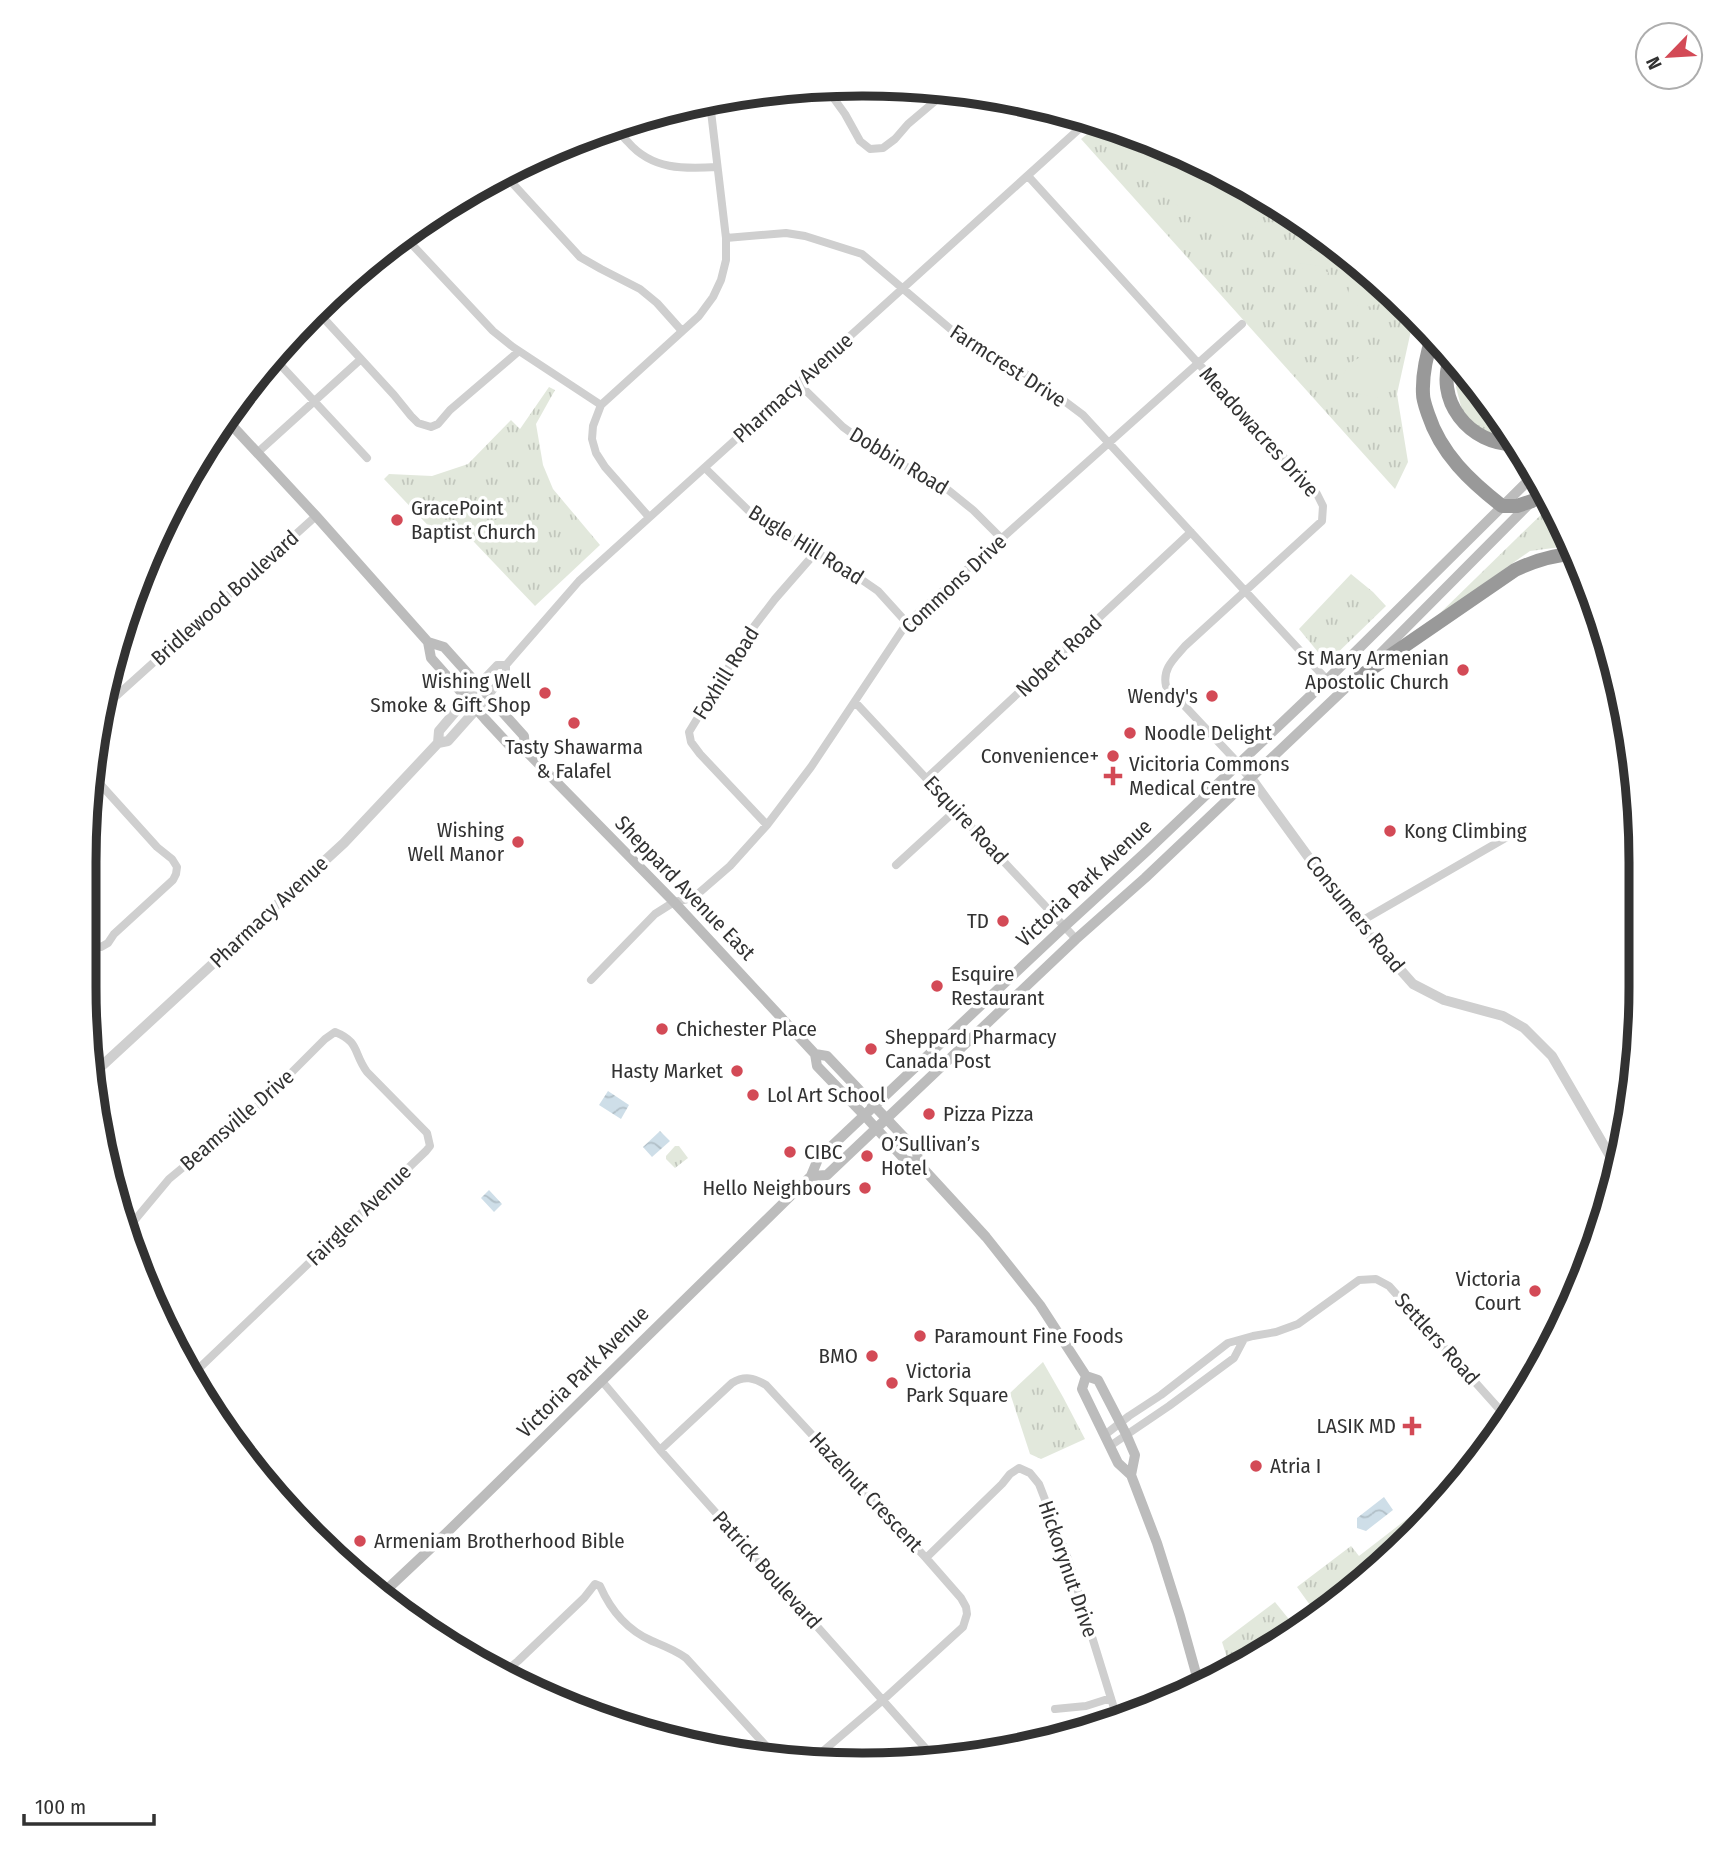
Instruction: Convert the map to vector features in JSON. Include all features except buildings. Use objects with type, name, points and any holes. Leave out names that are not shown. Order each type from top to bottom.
[{"type":"highway","points":[[1429,346],[1422,395],[1433,428],[1446,452],[1472,482],[1502,506],[1517,506],[1532,501]]},
{"type":"highway","points":[[1447,367],[1446,384],[1450,401],[1459,418],[1474,433],[1495,443],[1504,443]]},
{"type":"highway","points":[[1352,682],[1515,570],[1537,560],[1563,554]]},
{"type":"main road","name":"Sheppard Avenue East","points":[[233,426],[428,642],[444,647],[524,736],[525,750]]},
{"type":"main road","name":"Victoria Park Avenue","points":[[389,1588],[811,1176],[818,1159],[1327,680],[1527,481]]},
{"type":"main road","name":"Victoria Park Avenue","points":[[811,1176],[827,1175],[877,1129],[1352,682],[1536,497]]},
{"type":"main road","name":"Sheppard Avenue East","points":[[428,642],[431,658],[511,747],[525,750],[674,902],[815,1054],[817,1066],[905,1160],[918,1163],[997,1251],[1040,1305],[1086,1376],[1098,1380],[1135,1455],[1131,1475]]},
{"type":"main road","name":"Sheppard Avenue East","points":[[815,1054],[827,1056],[887,1118],[917,1151],[918,1163]]},
{"type":"main road","name":"Sheppard Avenue East","points":[[1086,1376],[1082,1389],[1106,1434],[1118,1464],[1131,1475],[1161,1556],[1197,1676]]},
{"type":"street","points":[[833,97],[860,141],[870,149],[883,148],[936,100]]},
{"type":"street","points":[[649,517],[596,453],[592,439],[593,426],[601,405],[699,316],[713,298],[721,280],[726,260],[726,238],[711,111]]},
{"type":"street","name":"Pharmacy Avenue","points":[[101,1067],[344,843],[438,743],[449,741],[506,674],[506,665],[579,581],[1080,128]]},
{"type":"street","points":[[622,135],[648,159],[680,169],[717,167]]},
{"type":"street","name":"Meadowacres Drive","points":[[1028,176],[1317,494],[1324,506],[1322,521],[1185,646],[1168,665],[1164,678],[1166,686],[1251,778]]},
{"type":"street","points":[[511,182],[580,257],[640,289],[657,303],[682,331]]},
{"type":"street","name":"Farmcrest Drive","points":[[726,238],[778,232],[805,236],[862,254],[974,349],[1024,373],[1055,394],[1083,415],[1327,680]]},
{"type":"street","points":[[411,244],[483,323],[519,351],[601,405]]},
{"type":"street","points":[[324,318],[411,416],[418,423],[431,427],[438,424],[450,410],[519,351]]},
{"type":"street","name":"Commons Drive","points":[[674,902],[693,898],[730,866],[767,825],[811,767],[907,623],[1242,324]]},
{"type":"street","points":[[257,453],[361,359]]},
{"type":"street","points":[[280,364],[367,458]]},
{"type":"street","name":"Dobbin Road","points":[[798,383],[843,427],[872,448],[947,489],[1002,538]]},
{"type":"street","name":"Bugle Hill Road","points":[[705,468],[755,517],[849,570],[878,591],[907,623]]},
{"type":"street","name":"Bridlewood Boulevard","points":[[114,698],[316,516]]},
{"type":"street","name":"Nobert Road","points":[[927,778],[1191,533]]},
{"type":"street","name":"Foxhill Road","points":[[767,825],[700,754],[691,742],[689,732],[751,629],[816,551]]},
{"type":"street","name":"Pharmacy Avenue","points":[[438,743],[439,731],[466,698],[497,665],[506,665]]},
{"type":"street","name":"Esquire Road","points":[[855,702],[1076,939]]},
{"type":"street","name":"Consumers Road","points":[[1251,778],[1358,923],[1413,984],[1444,1000],[1503,1016],[1524,1028],[1552,1056],[1610,1155]]},
{"type":"street","points":[[96,946],[108,943],[114,934],[173,880],[177,867],[101,785]]},
{"type":"street","points":[[896,865],[955,811]]},
{"type":"street","points":[[1358,923],[1521,829]]},
{"type":"street","points":[[591,980],[655,914],[674,902]]},
{"type":"street","name":"Beamsville Drive","points":[[133,1222],[169,1179],[262,1102],[332,1033],[345,1035],[352,1041]]},
{"type":"street","name":"Fairglen Avenue","points":[[198,1369],[430,1146],[427,1133],[360,1063],[352,1041]]},
{"type":"street","name":"Settlers Road","points":[[1106,1434],[1228,1343],[1298,1324],[1359,1280],[1376,1279],[1389,1286],[1501,1411]]},
{"type":"street","points":[[1110,1446],[1234,1358],[1244,1339]]},
{"type":"street","name":"Hazelnut Crescent","points":[[660,1450],[732,1383],[740,1378],[755,1379],[766,1385],[926,1558],[967,1607],[963,1627],[883,1700]]},
{"type":"street","name":"Patrick Boulevard","points":[[601,1380],[927,1750]]},
{"type":"street","name":"Hickorynut Drive","points":[[926,1558],[1013,1471],[1019,1468],[1030,1473],[1039,1484],[1068,1559],[1115,1710]]},
{"type":"street","points":[[511,1667],[584,1598],[595,1584],[600,1586],[610,1606],[631,1630],[675,1650],[686,1658],[766,1746]]},
{"type":"street","points":[[1055,1709],[1086,1706],[1111,1698]]},
{"type":"street","points":[[823,1751],[883,1700]]},
{"type":"green space","points":[[1090,131],[1109,137],[1201,175],[1246,199],[1329,255],[1368,286],[1411,329],[1397,394],[1408,462],[1395,489],[1081,139]]},
{"type":"green space","points":[[1149,152],[1246,199],[1262,209],[1256,227],[1216,225],[1182,210],[1169,197],[1151,164]]},
{"type":"green space","points":[[1301,235],[1318,247],[1300,245]]},
{"type":"green space","points":[[1299,249],[1325,252],[1330,256],[1328,267],[1298,263]]},
{"type":"green space","points":[[1297,268],[1328,272],[1326,286],[1295,282]]},
{"type":"green space","points":[[1352,273],[1381,299],[1366,307],[1350,301],[1348,294]]},
{"type":"green space","points":[[1359,358],[1371,359],[1380,364],[1380,397],[1348,391],[1345,386],[1344,372]]},
{"type":"green space","points":[[1458,380],[1501,438],[1483,436],[1464,418],[1456,387]]},
{"type":"green space","points":[[549,387],[555,390],[536,424],[543,465],[553,489],[600,545],[535,606],[456,523],[439,537],[384,479],[389,474],[432,476],[468,464],[511,420],[520,429]]},
{"type":"green space","points":[[1544,512],[1560,547],[1530,551],[1435,618]]},
{"type":"green space","points":[[1351,574],[1386,606],[1327,663],[1299,629]]},
{"type":"green space","points":[[675,1146],[679,1146],[688,1158],[675,1168],[666,1156]]},
{"type":"green space","points":[[1043,1362],[1085,1439],[1041,1459],[1030,1454],[1010,1393]]},
{"type":"green space","points":[[1421,1508],[1368,1563],[1311,1607],[1297,1587],[1351,1546],[1359,1556]]},
{"type":"green space","points":[[1275,1602],[1291,1622],[1228,1660],[1222,1642]]},
{"type":"water","points":[[608,1091],[629,1105],[621,1119],[599,1105]]},
{"type":"water","points":[[660,1131],[670,1141],[652,1157],[643,1147]]},
{"type":"water","points":[[489,1190],[502,1204],[494,1212],[481,1198]]},
{"type":"water","points":[[1384,1497],[1393,1510],[1366,1531],[1357,1528],[1357,1518]]},
{"type":"place","name":"GracePoint Baptist Church","points":[[397,520]]},
{"type":"place","name":"St Mary Armenian Apostolic Church","points":[[1463,670]]},
{"type":"place","name":"Wishing Well Smoke & Gift Shop","points":[[545,693]]},
{"type":"place","name":"Wendy's","points":[[1212,696]]},
{"type":"place","name":"Tasty Shawarma & Falafel","points":[[574,723]]},
{"type":"place","name":"Noodle Delight","points":[[1130,733]]},
{"type":"place","name":"Convenience+","points":[[1113,756]]},
{"type":"place","name":"Vicitoria Commons Medical Centre","points":[[1113,776]]},
{"type":"place","name":"Kong Climbing","points":[[1390,831]]},
{"type":"place","name":"Wishing Well Manor","points":[[518,842]]},
{"type":"place","name":"TD","points":[[1003,921]]},
{"type":"place","name":"Esquire Restaurant","points":[[937,986]]},
{"type":"place","name":"Chichester Place","points":[[662,1029]]},
{"type":"place","name":"Sheppard Pharmacy Canada Post","points":[[871,1049]]},
{"type":"place","name":"Hasty Market","points":[[737,1071]]},
{"type":"place","name":"Lol Art School","points":[[753,1095]]},
{"type":"place","name":"Pizza Pizza","points":[[929,1114]]},
{"type":"place","name":"CIBC","points":[[790,1152]]},
{"type":"place","name":"O’Sullivan’s Hotel","points":[[867,1156]]},
{"type":"place","name":"Hello Neighbours","points":[[865,1188]]},
{"type":"place","name":"Victoria Court","points":[[1535,1291]]},
{"type":"place","name":"Paramount Fine Foods","points":[[920,1336]]},
{"type":"place","name":"BMO","points":[[872,1356]]},
{"type":"place","name":"Victoria Park Square","points":[[892,1383]]},
{"type":"place","name":"LASIK MD","points":[[1412,1426]]},
{"type":"place","name":"Atria I","points":[[1256,1466]]},
{"type":"place","name":"Armeniam Brotherhood Bible","points":[[360,1541]]}]
